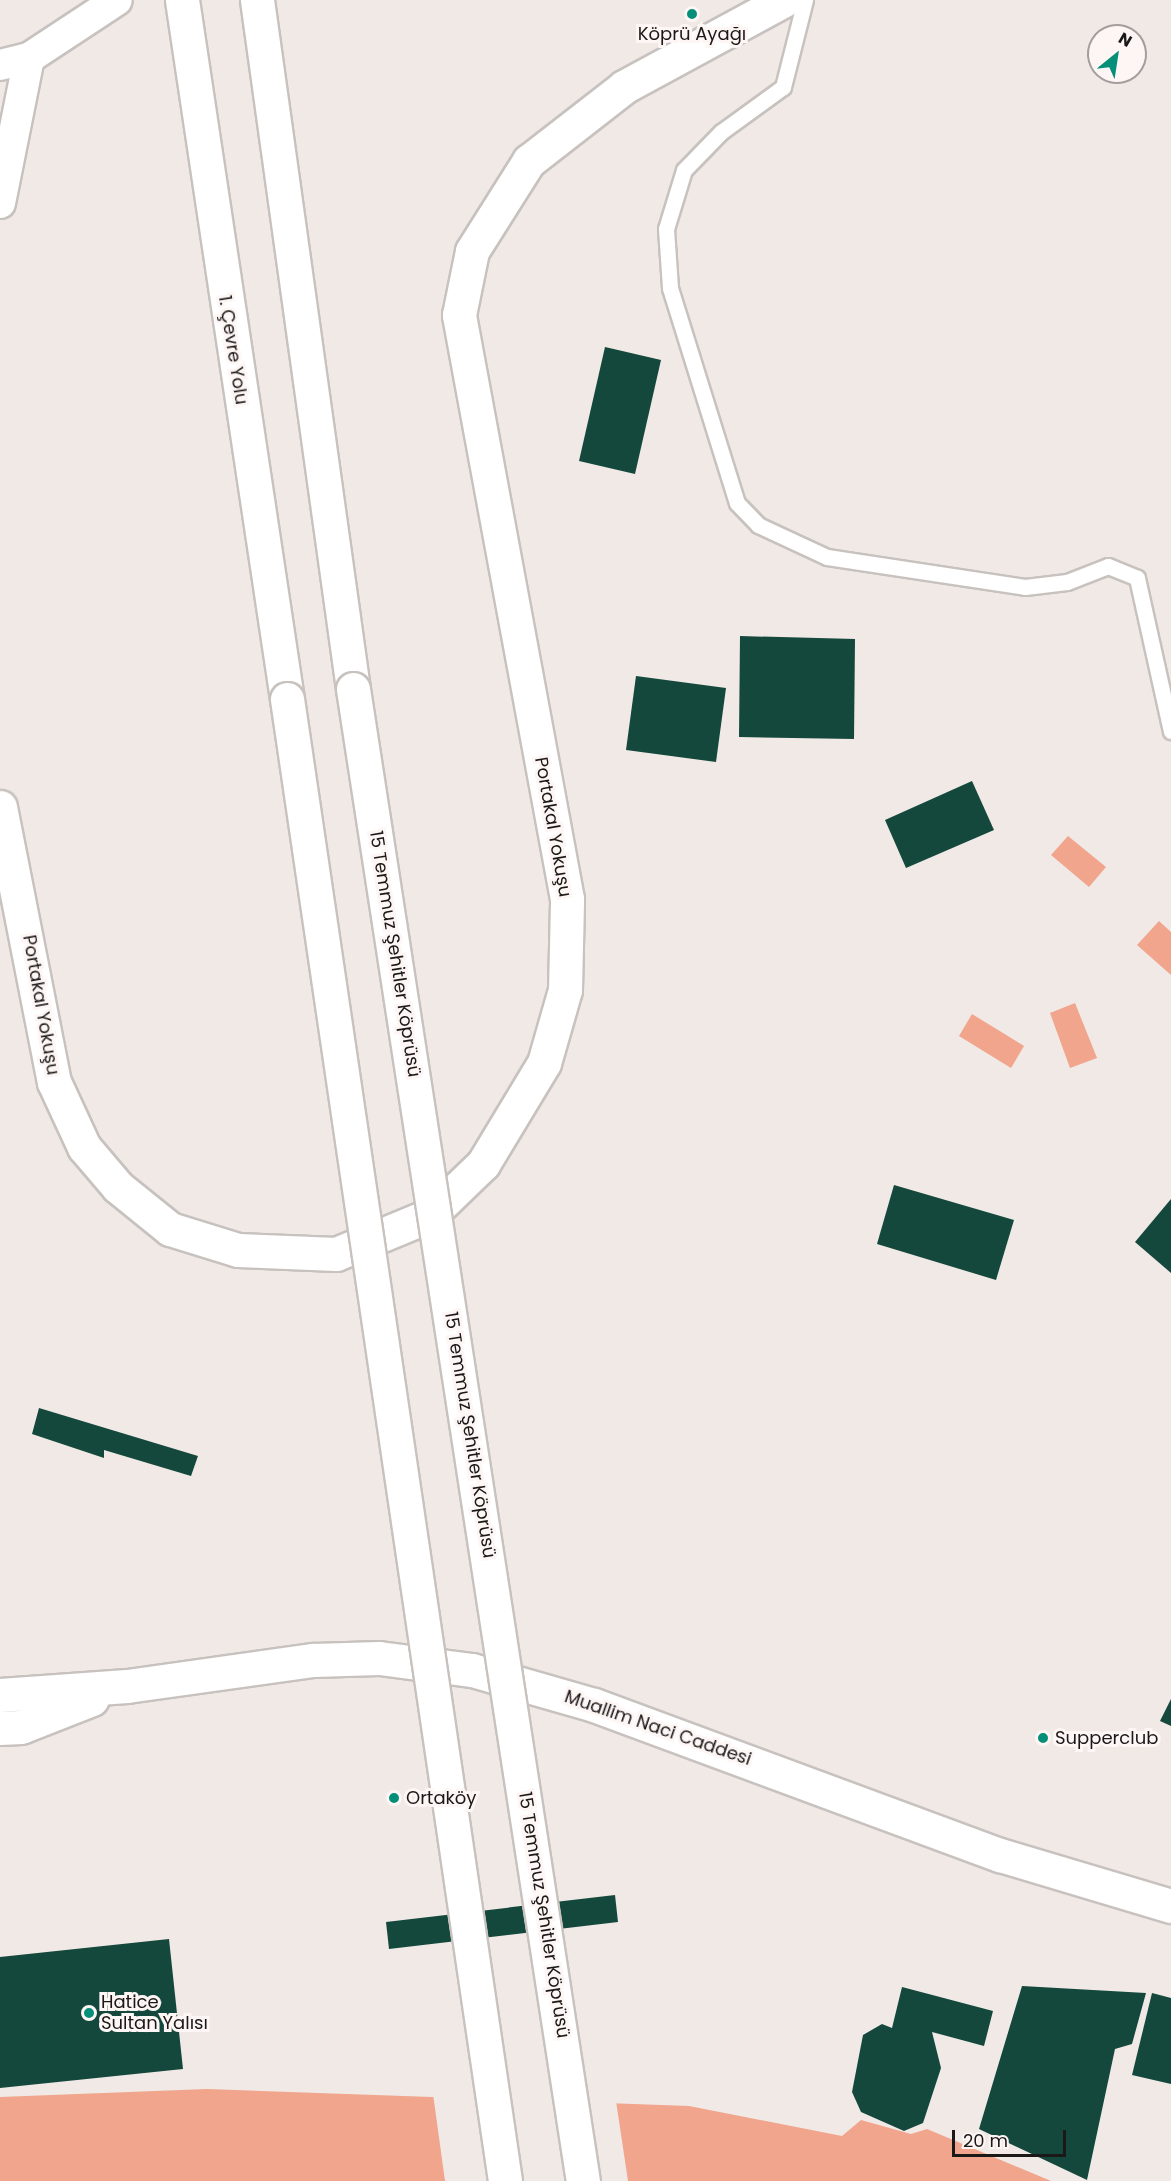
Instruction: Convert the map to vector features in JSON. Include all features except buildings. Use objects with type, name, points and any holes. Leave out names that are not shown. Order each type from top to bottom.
[{"type":"main road","name":"1. Çevre Yolu","points":[[182,0],[505,2181]]},
{"type":"main road","name":"15 Temmuz Şehitler Köprüsü","points":[[258,0],[353,689],[584,2181]]},
{"type":"main road","name":"Portakal Yokuşu","points":[[0,807],[54,1082],[84,1147],[118,1188],[170,1229],[238,1250],[336,1254],[430,1215],[483,1164],[544,1063],[565,990],[567,899],[459,315],[472,251],[529,160],[624,87],[784,0]]},
{"type":"main road","name":"Muallim Naci Caddesi","points":[[0,1695],[127,1686],[313,1660],[379,1658],[472,1670],[594,1705],[1000,1856],[1171,1906]]},
{"type":"main road","name":"Muallim Naci Caddesi","points":[[0,1728],[21,1727],[127,1686]]},
{"type":"street","points":[[0,65],[29,58],[117,0]]},
{"type":"street","points":[[0,203],[29,58]]},
{"type":"lane","points":[[805,0],[783,87],[721,132],[684,170],[666,230],[670,288],[737,503],[758,525],[827,558],[1025,587],[1068,582],[1108,566],[1137,578],[1171,731]]},
{"type":"shaded area","points":[[1068,836],[1106,867],[1089,887],[1051,855]]},
{"type":"shaded area","points":[[1159,921],[1171,932],[1171,975],[1137,945]]},
{"type":"shaded area","points":[[1075,1003],[1097,1058],[1070,1068],[1050,1013]]},
{"type":"shaded area","points":[[972,1014],[1024,1046],[1011,1068],[959,1036]]},
{"type":"shaded area","points":[[207,2089],[689,2106],[842,2136],[861,2120],[911,2134],[927,2129],[1051,2181],[0,2181],[0,2097]]},
{"type":"pier","points":[[433,2094],[616,2101],[628,2181],[445,2181]]},
{"type":"place","name":"Köprü Ayağı","points":[[692,14]]},
{"type":"place","name":"Supperclub","points":[[1043,1738]]},
{"type":"place","name":"Ortaköy","points":[[394,1798]]},
{"type":"place","name":"Hatice Sultan Yalısı","points":[[89,2013]]}]
